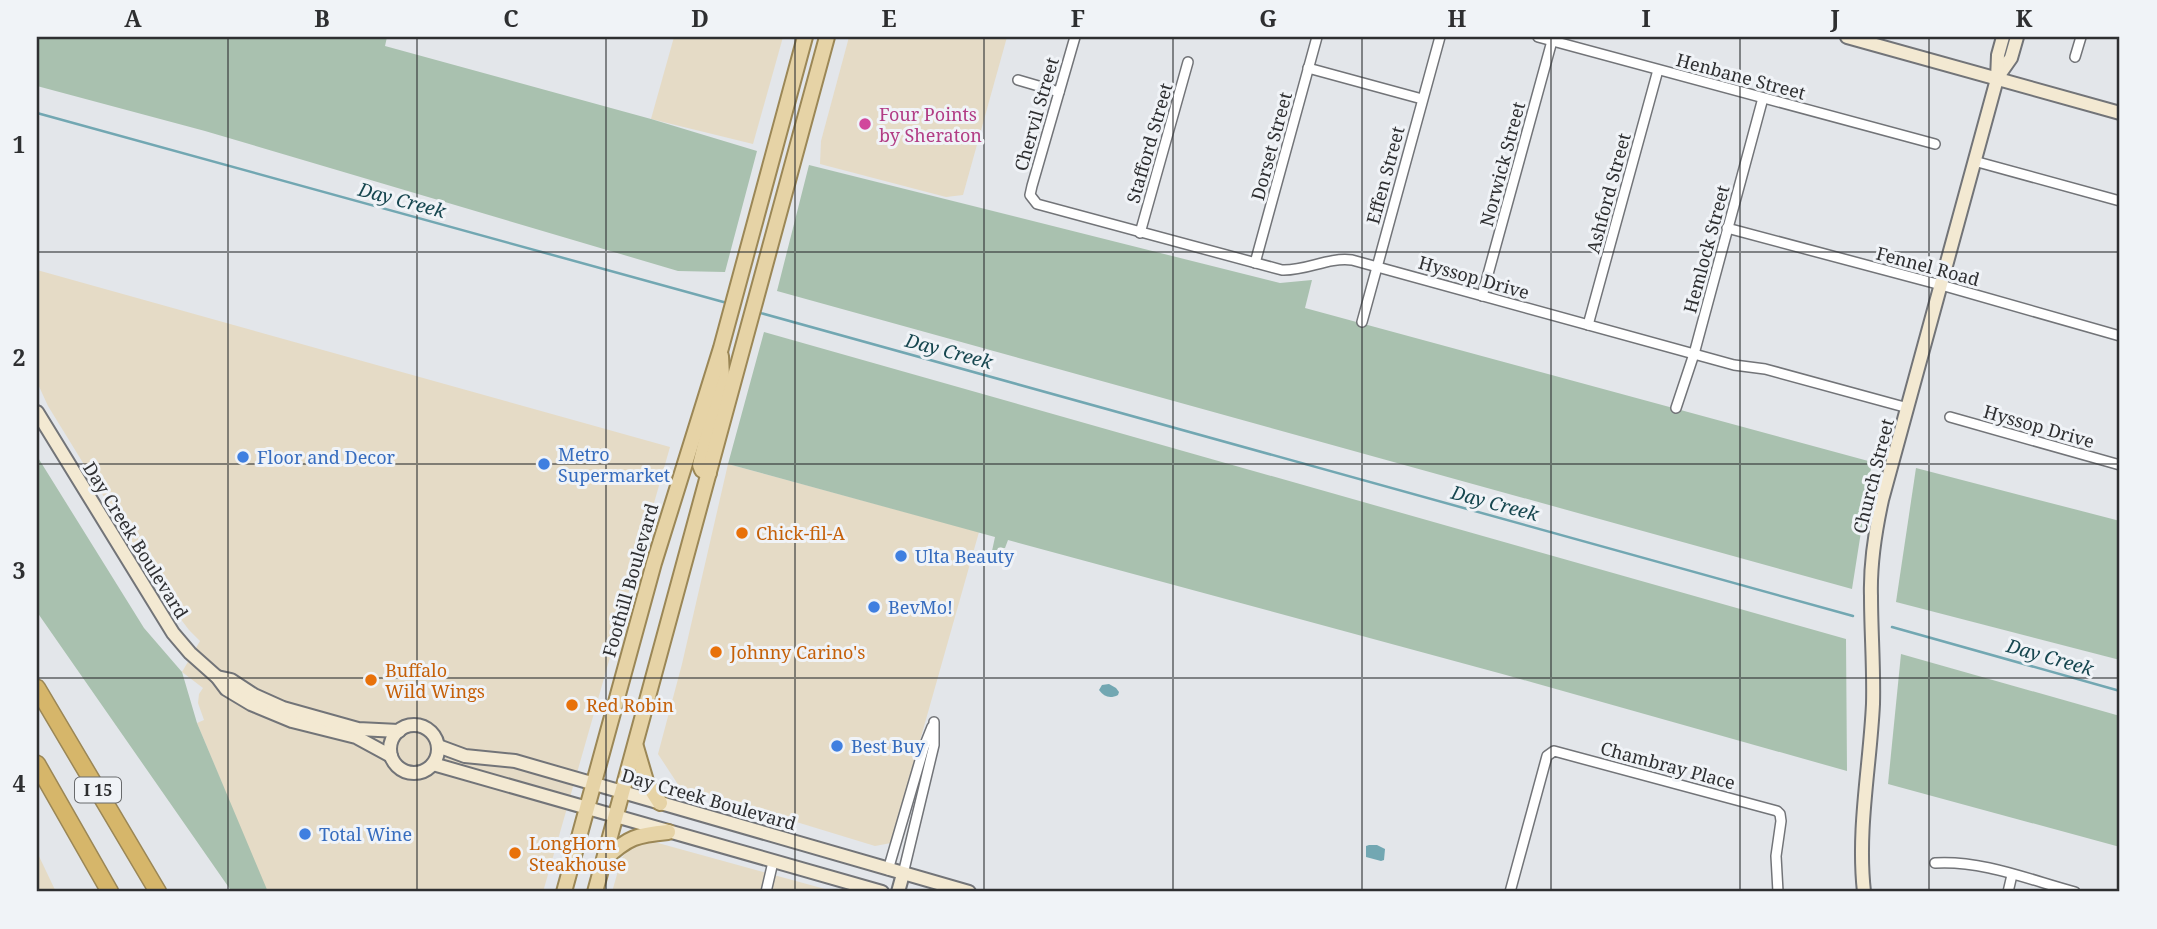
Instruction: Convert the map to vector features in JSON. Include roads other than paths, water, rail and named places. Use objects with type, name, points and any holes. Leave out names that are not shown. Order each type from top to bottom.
[{"type":"highway","name":"I 15","points":[[37,688],[158,892]]},
{"type":"highway","name":"I 15","points":[[37,764],[110,892]]},
{"type":"highway","points":[[135,852],[167,892]]},
{"type":"main road","name":"Foothill Boulevard","points":[[564,892],[654,563],[720,348],[805,37]]},
{"type":"main road","points":[[595,892],[827,37]]},
{"type":"main road","points":[[1847,37],[2120,113]]},
{"type":"main road","name":"Church Street","points":[[1864,892],[1861,842],[1873,706],[1874,651],[1870,595],[1872,561],[1882,500],[1997,79],[1998,55],[2003,37]]},
{"type":"main road","name":"Church Street","points":[[1997,79],[2011,58],[2017,37]]},
{"type":"main road","points":[[709,473],[702,470],[700,465],[722,376],[720,348]]},
{"type":"main road","name":"Day Creek Boulevard","points":[[37,412],[173,633],[226,689],[266,711],[292,721],[356,737],[391,756]]},
{"type":"main road","name":"Day Creek Boulevard","points":[[217,677],[230,680],[283,708],[358,729],[399,731]]},
{"type":"main road","points":[[409,726],[422,727],[433,734],[438,746],[433,764],[426,770],[412,773],[398,767],[391,756],[391,742],[399,731],[409,726]]},
{"type":"main road","name":"Day Creek Boulevard","points":[[438,746],[465,757],[515,761],[969,892]]},
{"type":"main road","points":[[635,746],[646,781],[660,803]]},
{"type":"main road","points":[[433,764],[882,892],[888,870]]},
{"type":"main road","points":[[604,860],[617,848],[639,835],[668,832]]},
{"type":"main road","points":[[898,892],[903,874]]},
{"type":"main road","points":[[826,877],[846,892]]},
{"type":"street","name":"Chervil Street","points":[[1032,200],[1032,186],[1074,37]]},
{"type":"street","name":"Dorset Street","points":[[1255,263],[1317,37]]},
{"type":"street","name":"Effen Street","points":[[1362,322],[1440,37]]},
{"type":"street","name":"Henbane Street","points":[[1538,37],[1935,144]]},
{"type":"street","points":[[2075,57],[2081,37]]},
{"type":"street","name":"Norwick Street","points":[[1482,296],[1552,41]]},
{"type":"street","name":"Stafford Street","points":[[1140,233],[1188,62]]},
{"type":"street","points":[[1308,68],[1422,99]]},
{"type":"street","name":"Ashford Street","points":[[1588,325],[1658,70]]},
{"type":"street","points":[[1018,80],[1059,92]]},
{"type":"street","name":"Hemlock Street","points":[[1676,408],[1694,354],[1763,98]]},
{"type":"street","points":[[1974,161],[2120,201]]},
{"type":"street","name":"Hyssop Drive","points":[[1032,200],[1043,206],[1282,270],[1292,271],[1335,258],[1352,260],[1744,368],[1765,369],[1908,408]]},
{"type":"street","name":"Fennel Road","points":[[1727,228],[2120,336]]},
{"type":"street","name":"Hyssop Drive","points":[[1950,416],[2120,465]]},
{"type":"street","points":[[888,870],[924,747],[934,722],[934,745],[903,874]]},
{"type":"street","name":"Chambray Place","points":[[1510,892],[1547,756],[1554,751],[1777,811],[1781,821],[1776,856],[1778,892]]},
{"type":"street","points":[[766,892],[774,862]]},
{"type":"street","points":[[1935,863],[1952,862],[2075,892]]},
{"type":"street","points":[[2008,892],[2012,875]]},
{"type":"water","points":[[1109,684],[1116,688],[1118,695],[1107,697],[1099,690],[1102,685]]},
{"type":"water","points":[[1366,846],[1385,849],[1384,860],[1366,857]]},
{"type":"waterway","name":"Day Creek","points":[[37,113],[727,303]]},
{"type":"waterway","name":"Day Creek","points":[[757,312],[1853,616]]},
{"type":"waterway","name":"Day Creek","points":[[1892,627],[2120,691]]},
{"type":"place","name":"Four Points by Sheraton","points":[[865,124]]},
{"type":"place","name":"Floor and Decor","points":[[243,457]]},
{"type":"place","name":"Metro Supermarket","points":[[544,464]]},
{"type":"place","name":"Chick-fil-A","points":[[742,533]]},
{"type":"place","name":"Ulta Beauty","points":[[901,556]]},
{"type":"place","name":"BevMo!","points":[[874,607]]},
{"type":"place","name":"Johnny Carino's","points":[[716,652]]},
{"type":"place","name":"Buffalo Wild Wings","points":[[371,680]]},
{"type":"place","name":"Red Robin","points":[[572,705]]},
{"type":"place","name":"Best Buy","points":[[837,746]]},
{"type":"place","name":"Total Wine","points":[[305,834]]},
{"type":"place","name":"LongHorn Steakhouse","points":[[515,853]]}]
